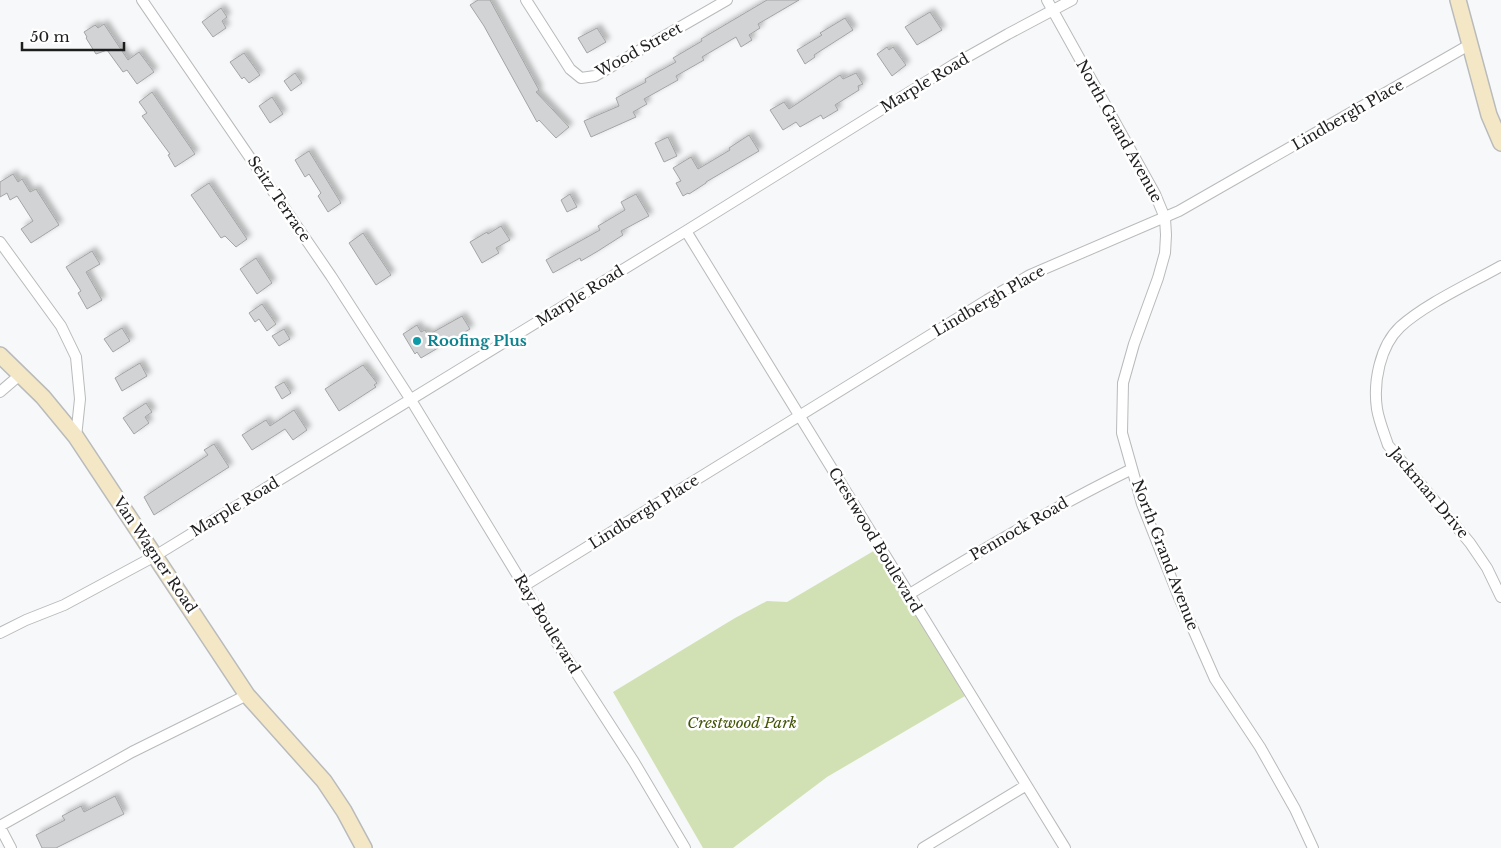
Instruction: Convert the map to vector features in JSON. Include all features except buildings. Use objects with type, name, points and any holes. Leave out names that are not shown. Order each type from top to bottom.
[{"type":"street","name":"Seitz Terrace","points":[[142,0],[331,276],[411,400]]},
{"type":"street","name":"Wood Street","points":[[526,0],[570,69],[580,78],[595,76],[727,0]]},
{"type":"street","name":"North Grand Avenue","points":[[1047,0],[1155,194],[1165,218],[1166,235],[1162,262],[1123,383],[1122,433],[1142,504],[1178,595],[1215,679],[1260,747],[1295,809],[1313,848]]},
{"type":"street","name":"Marple Road","points":[[0,633],[64,605],[155,556],[953,65],[1072,0]]},
{"type":"street","points":[[1458,0],[1489,115],[1501,143]]},
{"type":"street","name":"Lindbergh Place","points":[[524,586],[1030,275],[1179,212],[1469,45]]},
{"type":"street","name":"Crestwood Boulevard","points":[[686,231],[1025,786],[1065,848]]},
{"type":"street","points":[[0,242],[61,326],[76,357],[80,398],[76,437]]},
{"type":"street","name":"Jackman Drive","points":[[1501,266],[1424,309],[1400,327],[1390,340],[1380,361],[1376,382],[1376,407],[1388,445],[1470,543],[1487,568],[1501,597]]},
{"type":"street","name":"Van Wagner Road","points":[[0,355],[43,397],[76,437],[247,695],[324,782],[344,811],[364,848]]},
{"type":"street","points":[[0,392],[20,374]]},
{"type":"street","name":"Ray Boulevard","points":[[411,400],[557,643],[634,762],[685,848]]},
{"type":"street","name":"Pennock Road","points":[[908,595],[995,542],[1082,493],[1132,469]]},
{"type":"street","points":[[11,848],[0,826],[133,751],[247,695]]},
{"type":"street","points":[[923,848],[1025,786]]},
{"type":"green space","name":"Crestwood Park","points":[[877,549],[965,696],[827,777],[733,848],[703,848],[613,692],[735,618],[767,601],[787,602]]},
{"type":"place","name":"Roofing Plus","points":[[417,341]]}]
